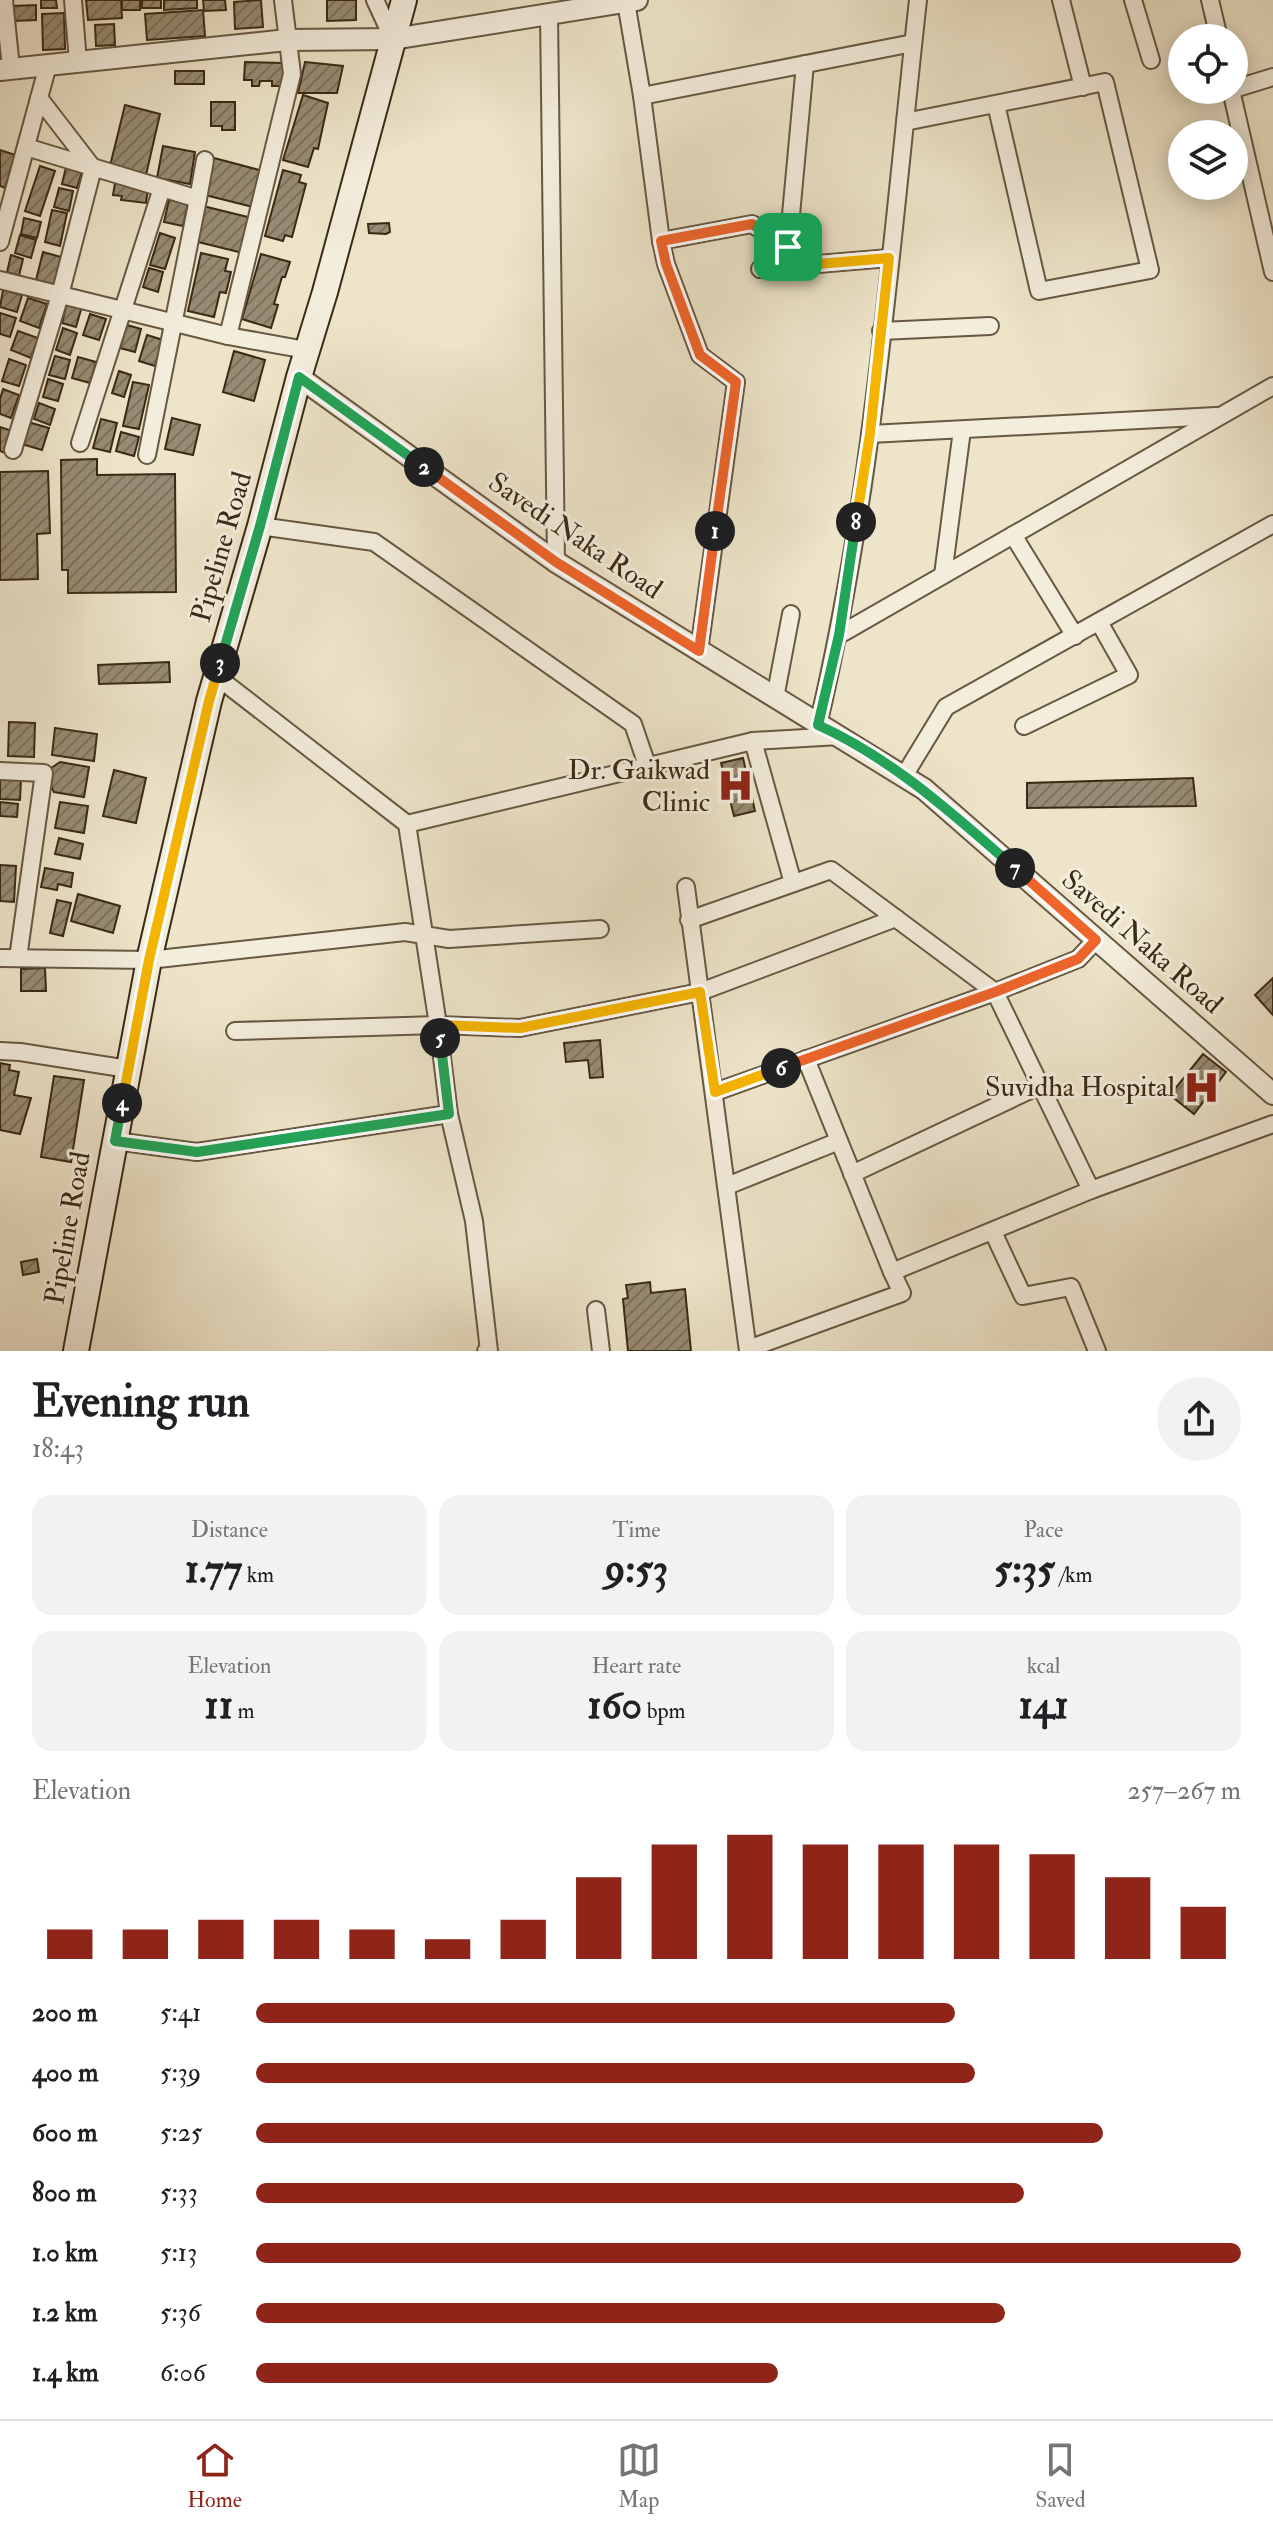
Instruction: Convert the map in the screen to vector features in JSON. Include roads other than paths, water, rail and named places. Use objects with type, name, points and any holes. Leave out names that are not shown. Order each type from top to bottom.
[{"type":"main road","name":"Pipeline Road","points":[[81,1350],[115,1141],[149,960],[216,676],[404,0]]},
{"type":"street","points":[[4,0],[6,69],[287,40],[393,39],[549,15],[581,5],[632,1],[666,264],[700,355],[736,382],[699,651]]},
{"type":"street","points":[[73,0],[78,62]]},
{"type":"street","points":[[228,336],[292,74],[283,0]]},
{"type":"street","points":[[375,0],[393,39]]},
{"type":"street","points":[[818,725],[839,635],[870,434],[918,0]]},
{"type":"street","points":[[1061,0],[1083,87]]},
{"type":"street","points":[[1133,0],[1151,60]]},
{"type":"street","points":[[1210,0],[1216,24]]},
{"type":"street","points":[[549,15],[556,562]]},
{"type":"street","points":[[642,96],[913,43]]},
{"type":"street","points":[[760,269],[778,266],[786,254],[805,64]]},
{"type":"street","points":[[0,242],[48,65]]},
{"type":"street","points":[[1248,85],[1273,77]]},
{"type":"street","points":[[905,122],[1105,82],[1150,270],[1039,291],[996,104]]},
{"type":"street","points":[[39,98],[93,168]]},
{"type":"street","points":[[1236,104],[1273,272]]},
{"type":"street","points":[[26,147],[198,199]]},
{"type":"street","points":[[147,455],[205,160]]},
{"type":"street","points":[[13,450],[60,295],[93,168]]},
{"type":"street","points":[[80,443],[162,188]]},
{"type":"street","points":[[661,241],[752,224],[786,254],[794,266],[889,258]]},
{"type":"street","points":[[0,280],[228,336],[306,350]]},
{"type":"street","points":[[881,331],[990,326]]},
{"type":"street","name":"Savedi Naka Road","points":[[299,377],[556,562],[924,789],[1273,1094]]},
{"type":"street","points":[[839,635],[1273,386]]},
{"type":"street","points":[[870,434],[1220,416]]},
{"type":"street","points":[[943,575],[962,430]]},
{"type":"street","points":[[904,776],[946,707],[1273,524]]},
{"type":"street","points":[[260,526],[374,542],[633,724],[647,765]]},
{"type":"street","points":[[1013,535],[1075,636]]},
{"type":"street","points":[[775,698],[791,614]]},
{"type":"street","points":[[1024,726],[1129,675],[1099,622]]},
{"type":"street","points":[[216,676],[407,824],[449,1114],[474,1221],[488,1351]]},
{"type":"street","points":[[407,824],[753,741],[841,736]]},
{"type":"street","points":[[753,741],[793,883]]},
{"type":"street","points":[[0,771],[44,773],[18,958]]},
{"type":"street","points":[[689,920],[831,870],[995,992],[1091,1190]]},
{"type":"street","points":[[686,887],[748,1350],[902,1293],[806,1059]]},
{"type":"street","points":[[235,1031],[438,1025],[520,1028],[700,992],[896,918]]},
{"type":"street","points":[[0,958],[149,960],[405,932],[449,939],[600,929]]},
{"type":"street","points":[[715,1092],[995,992],[1078,959],[1096,940]]},
{"type":"street","points":[[0,1051],[128,1069]]},
{"type":"street","points":[[852,1174],[1041,1085]]},
{"type":"street","points":[[115,1141],[197,1152],[449,1114]]},
{"type":"street","points":[[892,1272],[1091,1190],[1273,1124]]},
{"type":"street","points":[[727,1186],[839,1141]]},
{"type":"street","points":[[993,1232],[1023,1296],[1071,1287],[1097,1351]]},
{"type":"street","points":[[596,1310],[601,1351]]},
{"type":"place","name":"Dr. Gaikwad Clinic","points":[[736,786]]},
{"type":"place","name":"Suvidha Hospital","points":[[1201,1087]]}]
